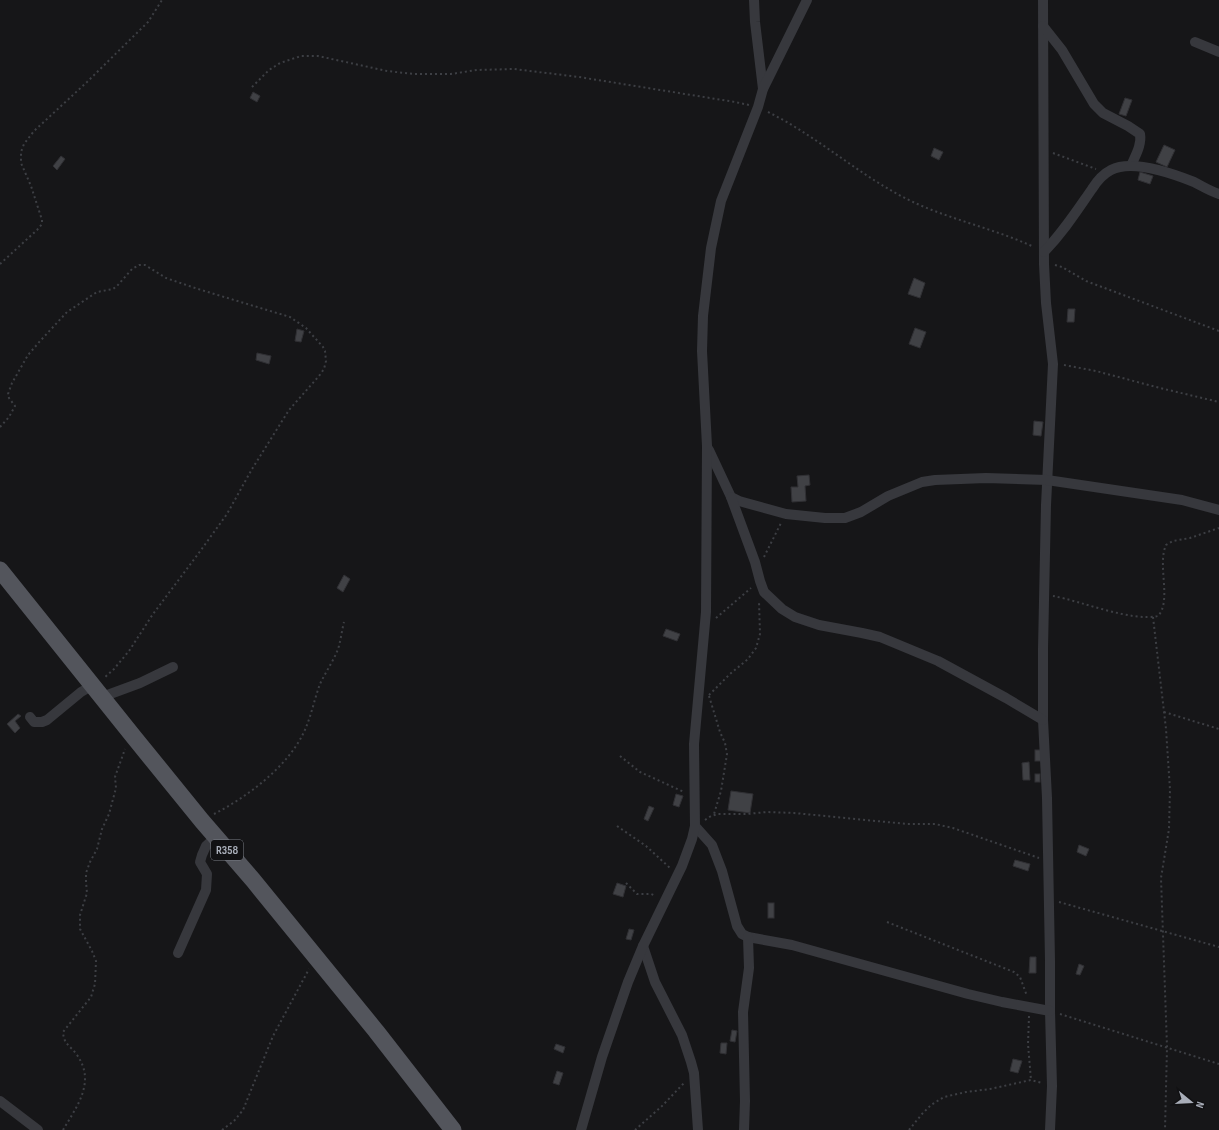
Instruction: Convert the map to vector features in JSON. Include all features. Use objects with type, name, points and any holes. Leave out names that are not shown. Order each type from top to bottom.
[{"type":"main road","name":"R358","points":[[0,570],[202,821],[253,880],[376,1031],[453,1130]]},
{"type":"street","points":[[754,0],[755,22],[763,89]]},
{"type":"street","points":[[581,1130],[588,1102],[616,1014],[628,982],[643,946],[677,876],[697,828],[694,796],[694,744],[706,612],[707,446],[702,351],[703,316],[711,248],[721,201],[758,107],[763,89],[807,0]]},
{"type":"street","points":[[1043,0],[1044,264],[1046,303],[1053,364],[1047,480],[1043,720],[1047,798],[1047,861],[1049,899],[1052,1086],[1050,1130]]},
{"type":"street","points":[[1043,26],[1062,50],[1094,104],[1103,113],[1139,133],[1140,143],[1131,166]]},
{"type":"street","points":[[1195,42],[1219,52]]},
{"type":"street","points":[[1044,252],[1058,237],[1080,208],[1098,180],[1107,173],[1118,168],[1131,166],[1161,171],[1192,181],[1219,194]]},
{"type":"street","points":[[707,446],[731,497],[755,562],[757,580],[768,598],[795,617],[835,628],[862,632],[938,661],[1043,720]]},
{"type":"street","points":[[731,497],[739,501],[786,514],[825,518],[845,518],[861,512],[888,496],[904,489],[930,481],[986,478],[1047,480],[1182,500],[1219,510]]},
{"type":"street","points":[[30,717],[34,722],[42,722],[47,720],[81,692],[98,691],[140,683],[173,667]]},
{"type":"street","points":[[697,828],[712,845],[722,871],[737,926],[742,934],[748,938],[799,946],[968,994],[1029,1008],[1050,1011]]},
{"type":"street","points":[[178,953],[206,890],[207,874],[200,862],[202,855],[206,846],[216,837]]},
{"type":"street","points":[[744,1130],[743,1012],[749,968],[748,938]]},
{"type":"street","points":[[643,946],[655,982],[682,1035],[694,1073],[698,1130]]},
{"type":"street","points":[[0,1101],[38,1130]]},
{"type":"path","points":[[0,264],[42,224],[34,194],[21,163],[21,152],[24,144],[34,131],[87,82],[148,22],[162,0]]},
{"type":"path","points":[[252,87],[269,70],[280,63],[301,56],[318,56],[387,71],[414,74],[451,74],[477,70],[514,69],[722,100],[758,107],[831,150],[876,181],[913,202],[1011,238],[1044,252]]},
{"type":"path","points":[[1044,150],[1107,173]]},
{"type":"path","points":[[1044,264],[1058,266],[1086,281],[1219,331]]},
{"type":"path","points":[[0,426],[9,418],[14,407],[14,404],[8,394],[14,378],[28,355],[71,310],[97,292],[113,289],[132,269],[138,265],[146,266],[166,278],[191,287],[290,317],[306,328],[324,349],[326,361],[324,369],[286,414],[252,469],[227,514],[98,691]]},
{"type":"path","points":[[1053,364],[1096,371],[1219,402]]},
{"type":"path","points":[[697,706],[748,659],[756,648],[760,634],[757,580],[776,530],[786,514]]},
{"type":"path","points":[[1044,594],[1063,597],[1131,615],[1153,617],[1159,615],[1163,605],[1163,559],[1166,545],[1173,541],[1190,538],[1219,528]]},
{"type":"path","points":[[705,627],[757,580]]},
{"type":"path","points":[[1153,617],[1164,712],[1170,790],[1169,829],[1161,878],[1167,1047],[1165,1130]]},
{"type":"path","points":[[202,821],[232,805],[253,790],[274,771],[296,747],[304,732],[321,682],[339,646],[344,622]]},
{"type":"path","points":[[709,695],[720,732],[725,743],[727,754],[722,787],[714,814]]},
{"type":"path","points":[[1164,712],[1219,729]]},
{"type":"path","points":[[63,1130],[82,1095],[86,1082],[83,1068],[77,1055],[64,1040],[63,1032],[91,997],[96,976],[96,961],[80,929],[80,915],[87,893],[86,873],[97,849],[102,829],[109,814],[116,788],[115,778],[119,764],[133,736]]},
{"type":"path","points":[[620,756],[640,772],[694,796]]},
{"type":"path","points":[[697,828],[706,819],[714,814],[747,814],[767,812],[794,813],[907,824],[935,824],[953,828],[1047,861]]},
{"type":"path","points":[[617,826],[646,846],[677,876]]},
{"type":"path","points":[[626,883],[637,894],[651,894],[666,900]]},
{"type":"path","points":[[1049,899],[1219,947]]},
{"type":"path","points":[[887,922],[1014,972],[1021,979],[1029,1008],[1028,1044],[1031,1080]]},
{"type":"path","points":[[222,1130],[234,1122],[243,1110],[273,1036],[315,957]]},
{"type":"path","points":[[1050,1011],[1219,1064]]},
{"type":"path","points":[[635,1130],[662,1106],[694,1073]]},
{"type":"path","points":[[909,1130],[931,1105],[944,1097],[1031,1080],[1052,1086]]},
{"type":"building","points":[[253,92],[260,96],[257,102],[250,98]]},
{"type":"building","points":[[1125,98],[1132,100],[1126,116],[1119,114]]},
{"type":"building","points":[[1164,145],[1175,150],[1167,167],[1156,162]]},
{"type":"building","points":[[934,148],[943,152],[939,160],[931,156]]},
{"type":"building","points":[[61,156],[65,159],[57,170],[53,166]]},
{"type":"building","points":[[1140,172],[1153,176],[1150,184],[1138,180]]},
{"type":"building","points":[[914,278],[925,283],[920,298],[908,294]]},
{"type":"building","points":[[1068,309],[1075,309],[1074,322],[1067,322]]},
{"type":"building","points":[[915,328],[926,332],[920,348],[909,344]]},
{"type":"building","points":[[297,329],[304,331],[301,342],[295,341]]},
{"type":"building","points":[[257,353],[271,356],[269,364],[256,360]]},
{"type":"building","points":[[1034,421],[1043,422],[1041,436],[1033,435]]},
{"type":"building","points":[[809,475],[810,485],[805,486],[806,501],[792,502],[791,487],[798,487],[797,476]]},
{"type":"building","points":[[344,575],[350,579],[343,592],[337,588]]},
{"type":"building","points":[[666,629],[680,634],[677,641],[663,636]]},
{"type":"building","points":[[18,714],[21,716],[15,721],[20,728],[15,733],[7,724]]},
{"type":"building","points":[[1035,750],[1041,750],[1041,761],[1035,761]]},
{"type":"building","points":[[1029,762],[1030,780],[1023,780],[1022,763]]},
{"type":"building","points":[[1035,774],[1040,774],[1040,782],[1035,782]]},
{"type":"building","points":[[731,791],[753,794],[750,813],[728,810]]},
{"type":"building","points":[[676,794],[683,796],[679,807],[673,805]]},
{"type":"building","points":[[649,806],[654,808],[648,821],[644,819]]},
{"type":"building","points":[[1079,845],[1089,849],[1086,856],[1077,852]]},
{"type":"building","points":[[1015,860],[1030,864],[1028,871],[1013,866]]},
{"type":"building","points":[[617,883],[626,886],[623,897],[613,894]]},
{"type":"building","points":[[768,903],[774,903],[774,918],[768,918]]},
{"type":"building","points":[[629,929],[634,930],[631,940],[626,939]]},
{"type":"building","points":[[1030,957],[1036,957],[1036,973],[1029,973]]},
{"type":"building","points":[[1079,964],[1084,966],[1080,975],[1076,974]]},
{"type":"building","points":[[732,1030],[737,1031],[735,1042],[730,1041]]},
{"type":"building","points":[[721,1043],[727,1043],[726,1054],[720,1053]]},
{"type":"building","points":[[556,1044],[565,1047],[563,1053],[554,1049]]},
{"type":"building","points":[[1013,1059],[1022,1061],[1018,1073],[1010,1071]]},
{"type":"building","points":[[557,1071],[563,1073],[559,1085],[553,1083]]}]
